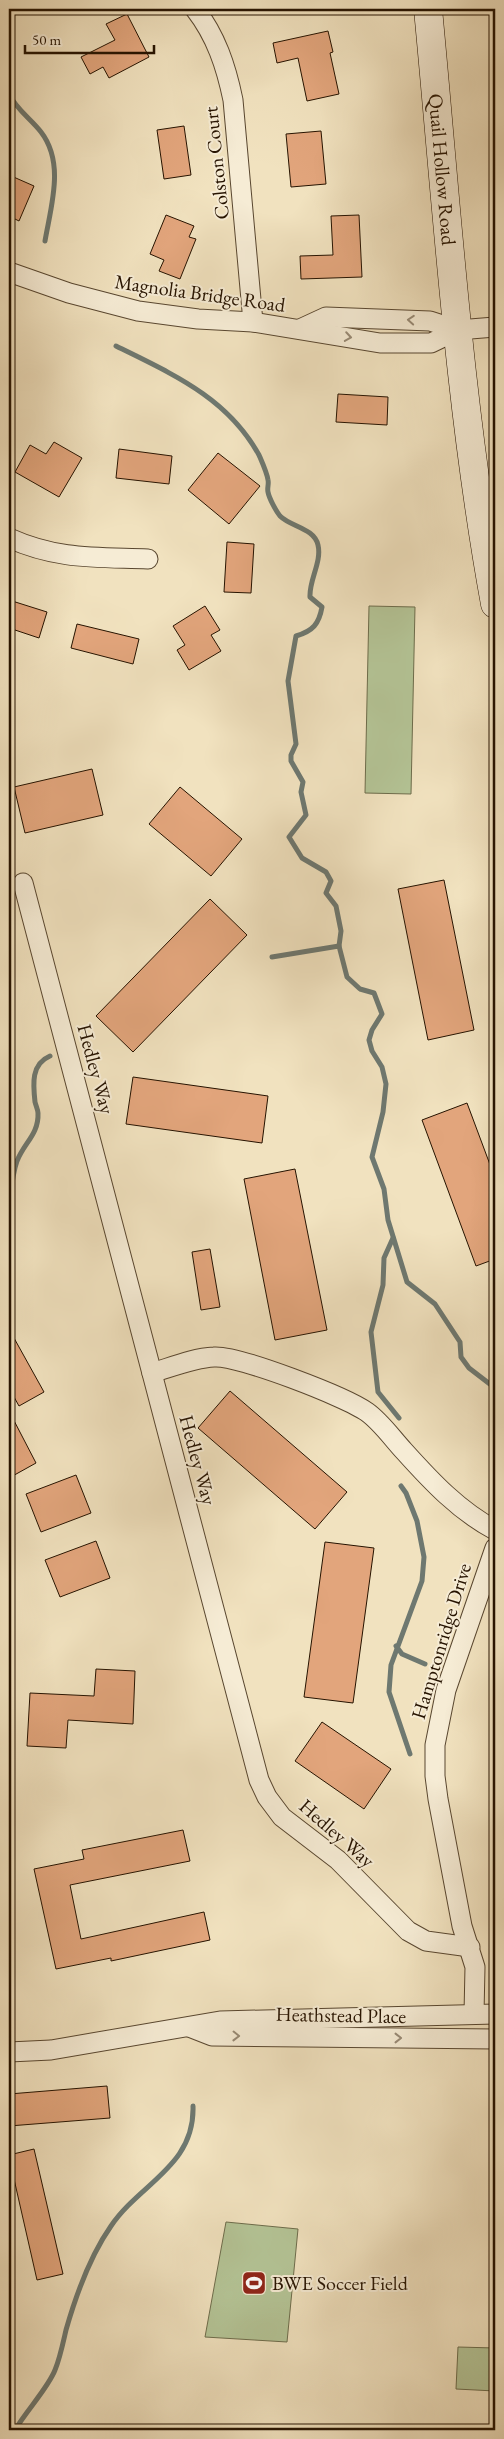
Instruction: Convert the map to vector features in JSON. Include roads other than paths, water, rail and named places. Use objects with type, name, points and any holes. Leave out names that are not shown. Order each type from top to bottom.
[{"type":"main road","name":"Quail Hollow Road","points":[[428,9],[472,466],[495,604]]},
{"type":"street","name":"Colston Court","points":[[195,9],[216,41],[227,70],[233,100],[253,322]]},
{"type":"street","name":"Magnolia Bridge Road","points":[[9,272],[69,293],[138,311],[198,319],[253,322],[300,329],[326,317],[341,317],[430,321],[458,330]]},
{"type":"street","points":[[458,330],[495,327]]},
{"type":"street","points":[[9,538],[39,550],[73,556],[148,559]]},
{"type":"street","name":"Hedley Way","points":[[23,883],[260,1780],[267,1798],[282,1816],[338,1860],[408,1932],[426,1941],[470,1947]]},
{"type":"street","points":[[152,1373],[200,1358],[216,1356],[236,1358],[346,1401],[368,1412],[432,1482],[463,1509],[495,1530]]},
{"type":"street","name":"Hamptonridge Drive","points":[[474,2014],[475,1967],[462,1926],[438,1799],[435,1776],[435,1745],[446,1690],[495,1548]]},
{"type":"street","name":"Heathstead Place","points":[[9,2052],[51,2050],[220,2021],[495,2014]]},
{"type":"street","name":"Heathstead Place","points":[[189,2027],[212,2036],[495,2039]]},
{"type":"waterway","points":[[9,94],[41,132],[53,157],[53,199],[45,241]]},
{"type":"waterway","points":[[116,346],[196,389],[231,417],[259,455],[267,477],[269,495],[278,514],[285,520],[307,531],[316,539],[319,551],[311,584],[310,597],[322,607],[321,613],[311,629],[296,636],[288,681],[296,744],[291,755],[291,761],[303,782],[301,792],[306,815],[289,837],[302,858],[326,872],[331,881],[326,893],[336,906],[341,931],[339,946],[347,977],[360,989],[374,993],[382,1014],[372,1030],[369,1040],[372,1051],[382,1067],[386,1084],[383,1112],[372,1157],[384,1189],[388,1220],[407,1282],[435,1304],[460,1342],[461,1357],[469,1368],[495,1388]]},
{"type":"waterway","points":[[272,957],[339,946]]},
{"type":"waterway","points":[[9,1207],[17,1161],[34,1133],[38,1120],[34,1088],[36,1069],[39,1064],[50,1056]]},
{"type":"waterway","points":[[393,1238],[384,1258],[383,1285],[371,1332],[378,1392],[399,1418]]},
{"type":"waterway","points":[[401,1486],[406,1493],[417,1521],[424,1557],[422,1581],[391,1665],[389,1692],[410,1754]]},
{"type":"waterway","points":[[396,1646],[402,1654],[425,1664]]},
{"type":"waterway","points":[[15,2430],[52,2377],[74,2303],[84,2276],[103,2238],[123,2211],[176,2159],[185,2144],[191,2127],[193,2106]]},
{"type":"place","name":"BWE Soccer Field","points":[[254,2283]]}]
